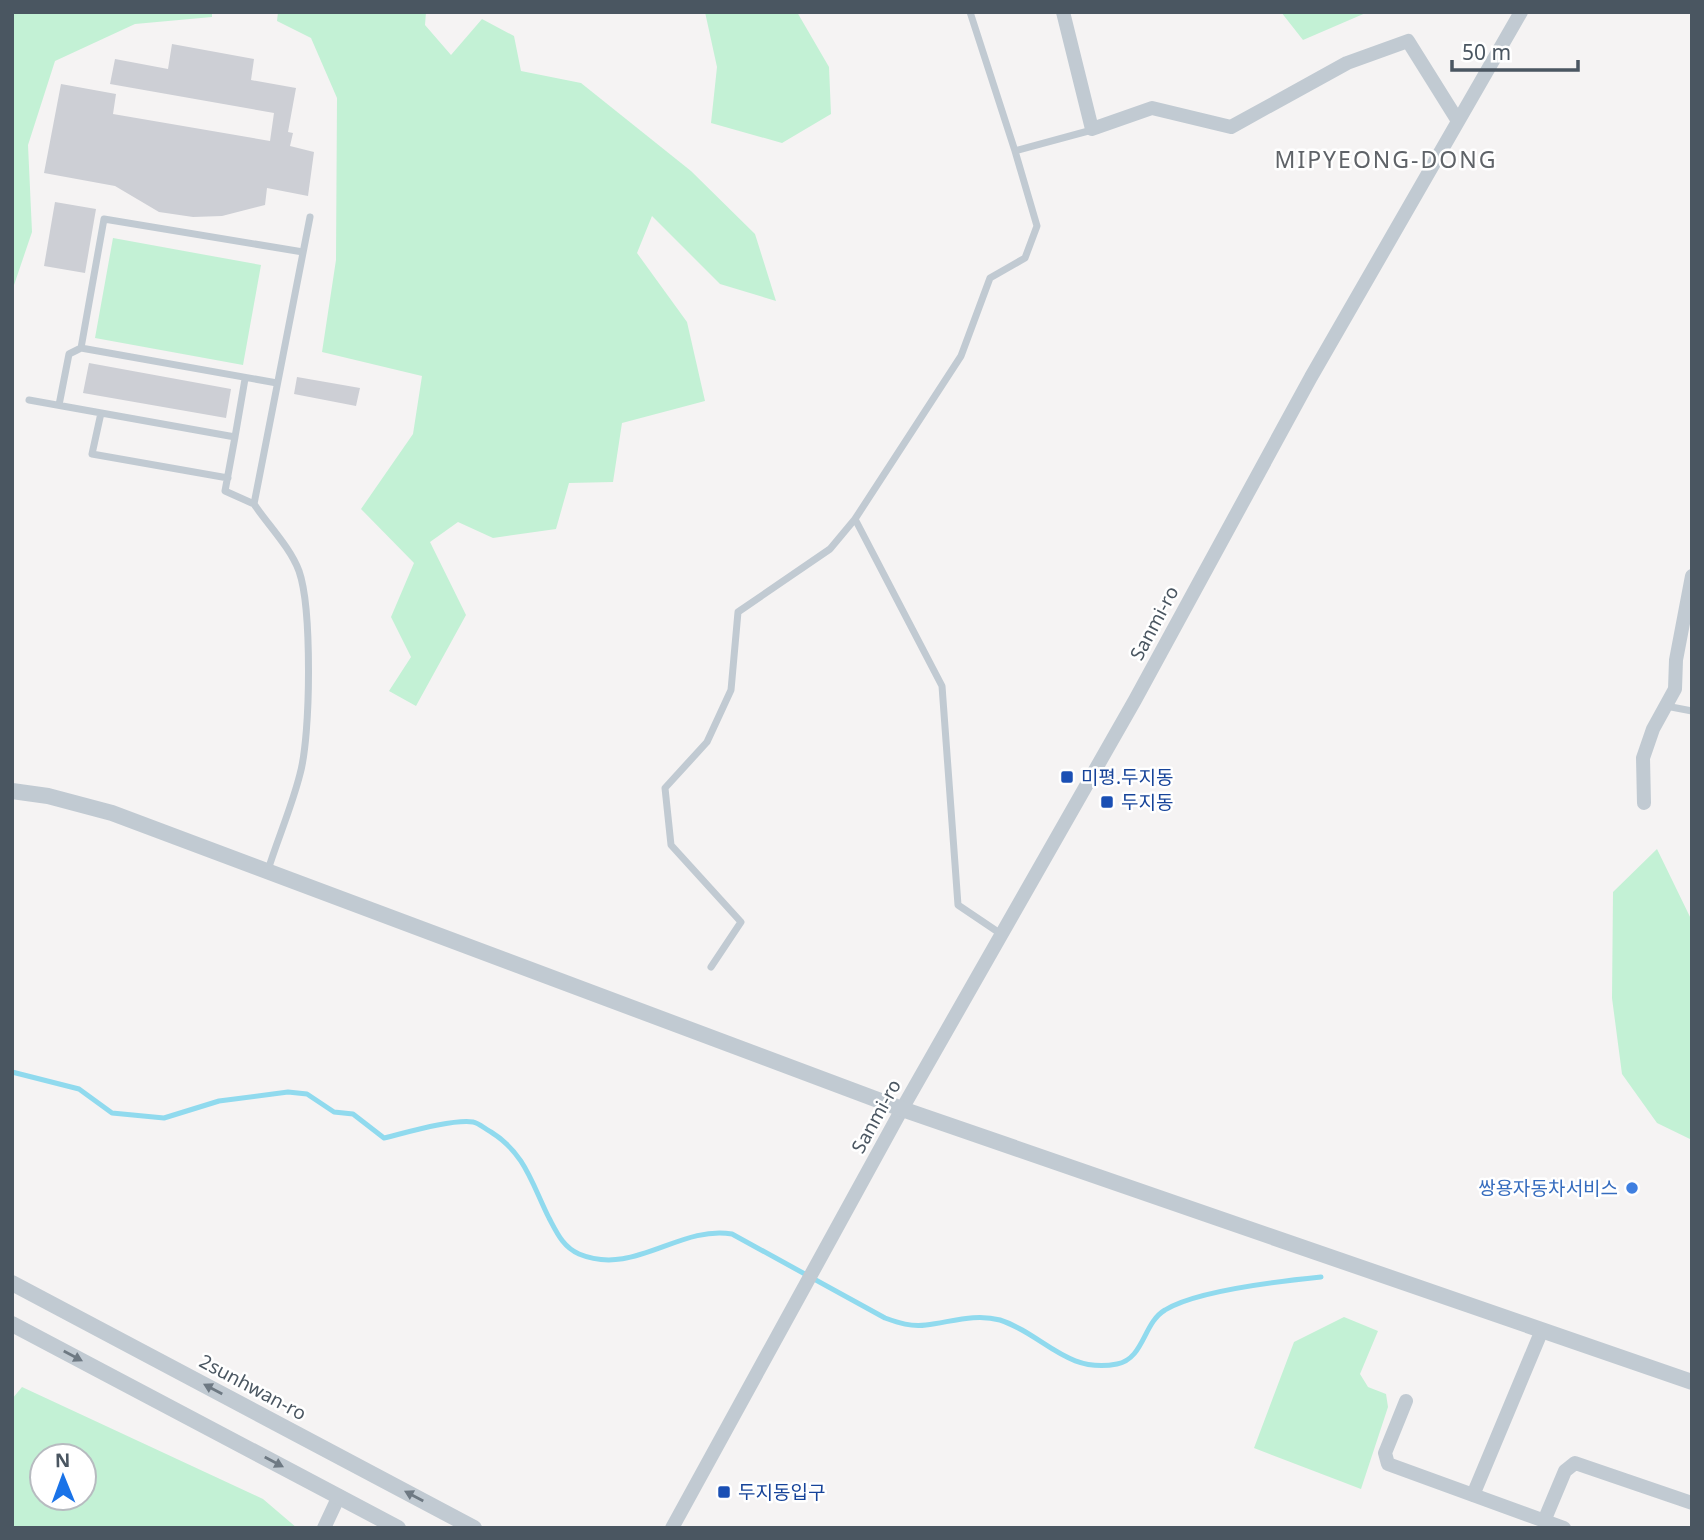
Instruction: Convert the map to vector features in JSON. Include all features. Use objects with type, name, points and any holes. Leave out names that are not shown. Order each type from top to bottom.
[{"type":"street","points":[[1063,12],[1092,130],[1152,108],[1231,127],[1347,63],[1408,41],[1458,121]]},
{"type":"street","name":"Sanmi-ro","points":[[672,1528],[902,1109],[1135,700],[1311,377],[1521,12]]},
{"type":"street","points":[[1644,803],[1643,758],[1653,729],[1675,689],[1676,660],[1692,576]]},
{"type":"street","points":[[12,791],[90,806],[902,1109],[1692,1382]]},
{"type":"street","name":"2sunhwan-ro","points":[[12,1283],[474,1528]]},
{"type":"street","points":[[12,1324],[398,1528]]},
{"type":"street","points":[[1473,1495],[1542,1330]]},
{"type":"street","points":[[1406,1401],[1384,1460],[1396,1468],[1563,1528]]},
{"type":"street","points":[[1544,1521],[1565,1471],[1575,1463],[1692,1503]]},
{"type":"street","points":[[324,1528],[339,1496]]},
{"type":"lane","points":[[711,968],[741,922],[671,845],[665,788],[707,742],[731,690],[738,612],[830,549],[855,519],[961,356],[990,278],[1025,258],[1037,226],[970,12]]},
{"type":"lane","points":[[1015,151],[1092,130]]},
{"type":"lane","points":[[254,504],[310,217]]},
{"type":"lane","points":[[81,348],[104,219],[303,252]]},
{"type":"lane","points":[[59,405],[69,354],[81,348],[277,383]]},
{"type":"lane","points":[[245,379],[225,491],[254,504],[296,565],[304,593],[307,619],[307,731],[301,772],[267,871]]},
{"type":"lane","points":[[29,400],[235,437]]},
{"type":"lane","points":[[101,413],[92,454],[228,478]]},
{"type":"lane","points":[[855,519],[942,686],[958,905],[1001,934]]},
{"type":"lane","points":[[1666,706],[1692,711]]},
{"type":"green space","points":[[12,12],[212,12],[212,17],[135,24],[55,61],[28,145],[32,232],[12,291]]},
{"type":"green space","points":[[278,12],[426,12],[425,25],[451,55],[482,19],[514,36],[521,71],[581,83],[691,171],[755,234],[776,301],[720,284],[652,216],[637,253],[687,322],[705,401],[622,423],[613,482],[569,483],[556,529],[493,538],[458,522],[430,542],[466,615],[416,706],[389,691],[411,657],[391,617],[414,563],[361,509],[413,434],[422,376],[322,352],[336,260],[337,98],[311,38],[277,21]]},
{"type":"green space","points":[[705,12],[797,12],[829,67],[831,114],[782,143],[711,123],[717,67]]},
{"type":"green space","points":[[1281,12],[1368,12],[1303,40]]},
{"type":"green space","points":[[113,238],[261,265],[243,365],[95,338]]},
{"type":"green space","points":[[1657,849],[1692,921],[1692,1140],[1657,1123],[1622,1074],[1612,998],[1613,892]]},
{"type":"green space","points":[[1344,1317],[1378,1331],[1360,1374],[1368,1387],[1386,1394],[1388,1407],[1361,1489],[1254,1448],[1294,1342]]},
{"type":"green space","points":[[22,1387],[263,1499],[297,1528],[12,1528],[12,1399]]},
{"type":"building","points":[[172,44],[254,59],[251,80],[296,88],[288,132],[293,133],[290,146],[314,152],[308,196],[267,188],[265,205],[222,216],[193,217],[159,212],[115,186],[44,173],[61,84],[116,94],[113,114],[270,141],[274,113],[110,84],[115,59],[168,69]]},
{"type":"building","points":[[55,202],[96,209],[85,273],[44,266]]},
{"type":"building","points":[[89,363],[231,389],[226,418],[83,393]]},
{"type":"building","points":[[297,377],[360,388],[356,406],[294,394]]},
{"type":"waterway","points":[[12,1072],[79,1089],[112,1113],[164,1118],[219,1101],[288,1092],[307,1094],[334,1112],[353,1114],[384,1138],[441,1124],[475,1123],[503,1140],[520,1159],[558,1234],[569,1248],[579,1254],[599,1259],[619,1259],[693,1237],[712,1233],[732,1234],[885,1318],[915,1325],[972,1318],[1000,1320],[1069,1358],[1099,1366],[1126,1361],[1138,1348],[1158,1316],[1179,1303],[1218,1292],[1321,1277]]},
{"type":"place","name":"미평.두지동","points":[[1067,777]]},
{"type":"place","name":"두지동","points":[[1107,802]]},
{"type":"place","name":"쌍용자동차서비스","points":[[1632,1188]]},
{"type":"place","name":"두지동입구","points":[[724,1492]]},
{"type":"district","name":"MIPYEONG-DONG","points":[[1386,159]]}]
